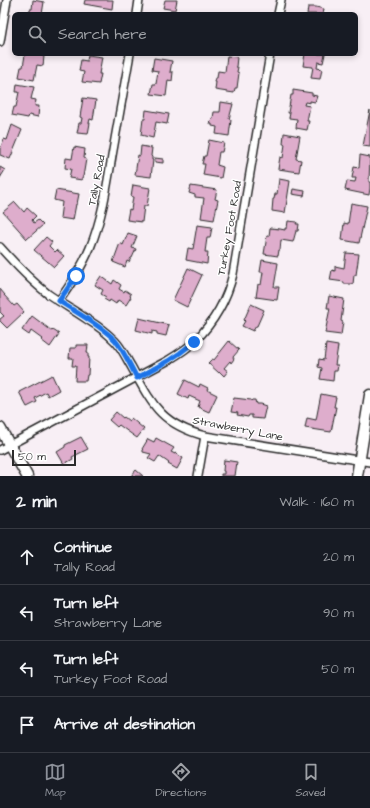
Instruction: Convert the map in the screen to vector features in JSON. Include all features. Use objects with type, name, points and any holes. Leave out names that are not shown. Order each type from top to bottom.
[{"type":"street","points":[[0,42],[7,0]]},
{"type":"street","points":[[137,12],[139,0]]},
{"type":"street","points":[[278,12],[280,0]]},
{"type":"street","name":"Tally Road","points":[[59,301],[82,266],[99,224],[108,182],[130,56]]},
{"type":"street","name":"Turkey Foot Road","points":[[5,448],[168,361],[194,342],[212,320],[222,304],[231,284],[270,56]]},
{"type":"street","name":"Strawberry Lane","points":[[0,247],[30,280],[48,294],[98,327],[115,341],[150,400],[162,415],[178,426],[205,436],[370,462]]},
{"type":"street","points":[[356,476],[370,395]]},
{"type":"street","points":[[0,428],[5,448],[27,476]]},
{"type":"street","points":[[198,476],[205,436]]},
{"type":"building","points":[[33,0],[44,2],[42,12],[29,12],[30,9],[32,9]]},
{"type":"building","points":[[85,0],[113,0],[112,9],[84,4]]},
{"type":"building","points":[[165,0],[177,0],[175,10],[163,8]]},
{"type":"building","points":[[308,7],[324,9],[323,12],[307,12]]},
{"type":"building","points":[[25,56],[44,56],[43,66],[37,65],[34,80],[19,77],[21,67],[23,67]]},
{"type":"building","points":[[88,56],[102,57],[99,84],[82,82],[84,72],[79,71],[81,60],[87,61]]},
{"type":"building","points":[[227,56],[237,57],[236,67],[238,67],[237,72],[239,73],[237,88],[235,88],[234,93],[215,90],[215,78],[217,78],[218,71],[225,72]]},
{"type":"building","points":[[305,56],[325,56],[323,63],[318,62],[317,68],[322,69],[320,79],[311,78],[313,67],[303,66]]},
{"type":"building","points":[[154,58],[172,61],[170,72],[173,72],[172,81],[168,80],[166,96],[151,94],[153,84],[156,84],[158,71],[152,70]]},
{"type":"building","points":[[17,84],[34,87],[31,99],[36,100],[35,106],[39,106],[38,117],[29,115],[28,118],[12,115],[14,107],[16,107],[19,92],[16,92]]},
{"type":"building","points":[[293,90],[312,93],[312,95],[317,96],[315,102],[305,102],[304,105],[310,106],[307,130],[296,128],[297,119],[289,118],[290,113],[288,113]]},
{"type":"building","points":[[83,98],[96,100],[93,120],[90,119],[88,134],[77,133],[79,123],[81,123],[82,118],[80,117]]},
{"type":"building","points":[[221,102],[233,104],[229,119],[231,120],[229,136],[216,134],[217,127],[210,124],[214,112],[220,112]]},
{"type":"building","points":[[146,110],[169,114],[167,124],[156,122],[153,138],[141,135]]},
{"type":"building","points":[[370,110],[370,147],[363,146]]},
{"type":"building","points":[[12,125],[22,130],[10,159],[0,155],[0,149],[4,139],[7,140]]},
{"type":"building","points":[[284,133],[300,136],[296,159],[301,160],[299,172],[278,169],[280,157],[283,158],[285,144],[283,144]]},
{"type":"building","points":[[209,140],[224,143],[222,152],[219,152],[217,165],[223,167],[221,178],[203,175],[205,164],[202,164],[204,156],[206,156]]},
{"type":"building","points":[[141,146],[152,148],[151,156],[153,160],[151,177],[135,175]]},
{"type":"building","points":[[74,147],[85,149],[84,158],[86,159],[82,180],[69,178],[71,169],[65,168],[66,158],[72,159]]},
{"type":"building","points":[[360,155],[370,157],[369,195],[345,190],[347,181],[355,182],[356,178],[352,178],[354,167],[359,168]]},
{"type":"building","points":[[155,158],[163,159],[163,163],[155,162]]},
{"type":"building","points":[[0,167],[5,170],[0,178]]},
{"type":"building","points":[[279,179],[290,181],[285,213],[272,211],[273,199],[275,194],[277,194]]},
{"type":"building","points":[[133,185],[150,188],[147,206],[144,206],[142,222],[127,220],[129,209],[131,210]]},
{"type":"building","points":[[191,186],[217,190],[215,199],[218,200],[214,220],[201,218],[204,198],[195,197],[195,195],[189,193]]},
{"type":"building","points":[[293,189],[305,191],[304,196],[292,194]]},
{"type":"building","points":[[56,190],[79,194],[73,220],[60,218],[62,202],[54,200]]},
{"type":"building","points":[[15,202],[24,212],[27,208],[36,216],[32,220],[34,223],[38,220],[43,225],[27,239],[3,212]]},
{"type":"building","points":[[351,203],[367,206],[359,243],[342,240],[344,223],[348,224]]},
{"type":"building","points":[[288,221],[297,222],[296,224],[299,224],[298,231],[296,231],[293,242],[281,240],[278,256],[264,254],[270,228],[285,230],[285,228],[287,228]]},
{"type":"building","points":[[197,225],[212,227],[210,238],[207,238],[205,252],[208,252],[207,264],[186,260],[188,248],[193,249]]},
{"type":"building","points":[[128,233],[137,236],[132,248],[136,249],[129,262],[127,261],[125,267],[113,262],[120,243],[123,245]]},
{"type":"building","points":[[46,237],[52,242],[49,246],[55,252],[57,250],[64,256],[54,267],[34,250]]},
{"type":"building","points":[[346,253],[359,254],[353,284],[344,284],[344,282],[330,280],[332,270],[335,271],[335,266],[344,268]]},
{"type":"building","points":[[262,260],[278,263],[274,287],[279,287],[277,300],[256,297],[258,284],[261,285],[263,272],[260,272]]},
{"type":"building","points":[[188,268],[202,275],[187,307],[173,300]]},
{"type":"building","points":[[101,276],[112,284],[114,280],[121,285],[119,289],[124,292],[125,290],[131,294],[131,297],[126,305],[118,300],[116,304],[110,300],[109,302],[104,299],[106,297],[101,294],[103,290],[95,285]]},
{"type":"building","points":[[0,289],[14,306],[17,304],[24,312],[7,328],[0,321],[0,319],[4,316],[0,312]]},
{"type":"building","points":[[329,296],[344,299],[341,335],[325,333],[330,308],[327,308]]},
{"type":"building","points":[[251,304],[264,310],[257,326],[253,331],[242,326]]},
{"type":"building","points":[[32,316],[52,331],[53,330],[59,334],[50,347],[31,331],[29,335],[22,330]]},
{"type":"building","points":[[139,318],[169,325],[166,336],[152,331],[152,334],[136,330]]},
{"type":"building","points":[[229,341],[239,350],[233,357],[234,359],[231,363],[230,361],[224,368],[228,371],[224,376],[208,363],[212,359],[214,360]]},
{"type":"building","points":[[326,344],[338,346],[335,365],[338,365],[337,371],[334,371],[333,381],[320,379],[322,368],[318,367],[319,359],[324,360]]},
{"type":"building","points":[[76,345],[88,345],[88,375],[86,381],[75,381],[76,366],[72,366],[73,358],[69,358],[70,348],[76,348]]},
{"type":"building","points":[[52,375],[59,390],[48,396],[46,392],[35,398],[37,402],[27,407],[19,392]]},
{"type":"building","points":[[185,380],[199,387],[200,384],[208,388],[207,390],[217,395],[209,412],[198,407],[200,401],[189,396],[188,399],[178,394]]},
{"type":"building","points":[[321,394],[336,397],[334,407],[336,407],[331,432],[305,428],[307,418],[316,420]]},
{"type":"building","points":[[234,398],[251,401],[255,400],[256,404],[266,406],[263,419],[252,418],[252,415],[249,415],[248,417],[237,415],[238,413],[231,412]]},
{"type":"building","points":[[116,412],[129,421],[131,418],[144,429],[137,438],[119,425],[117,427],[109,420]]},
{"type":"building","points":[[81,437],[88,449],[72,457],[73,459],[64,464],[57,452],[65,447],[65,445]]},
{"type":"building","points":[[156,438],[174,448],[171,452],[183,458],[177,469],[168,464],[169,463],[159,456],[155,462],[148,458],[151,454],[143,452],[142,449],[148,439],[154,442]]},
{"type":"building","points":[[224,460],[237,462],[235,476],[221,476],[221,474],[224,474]]},
{"type":"building","points":[[136,470],[143,476],[131,476]]},
{"type":"route","points":[[76,276],[59,301],[98,327],[115,341],[137,378],[168,361],[194,342]]}]
